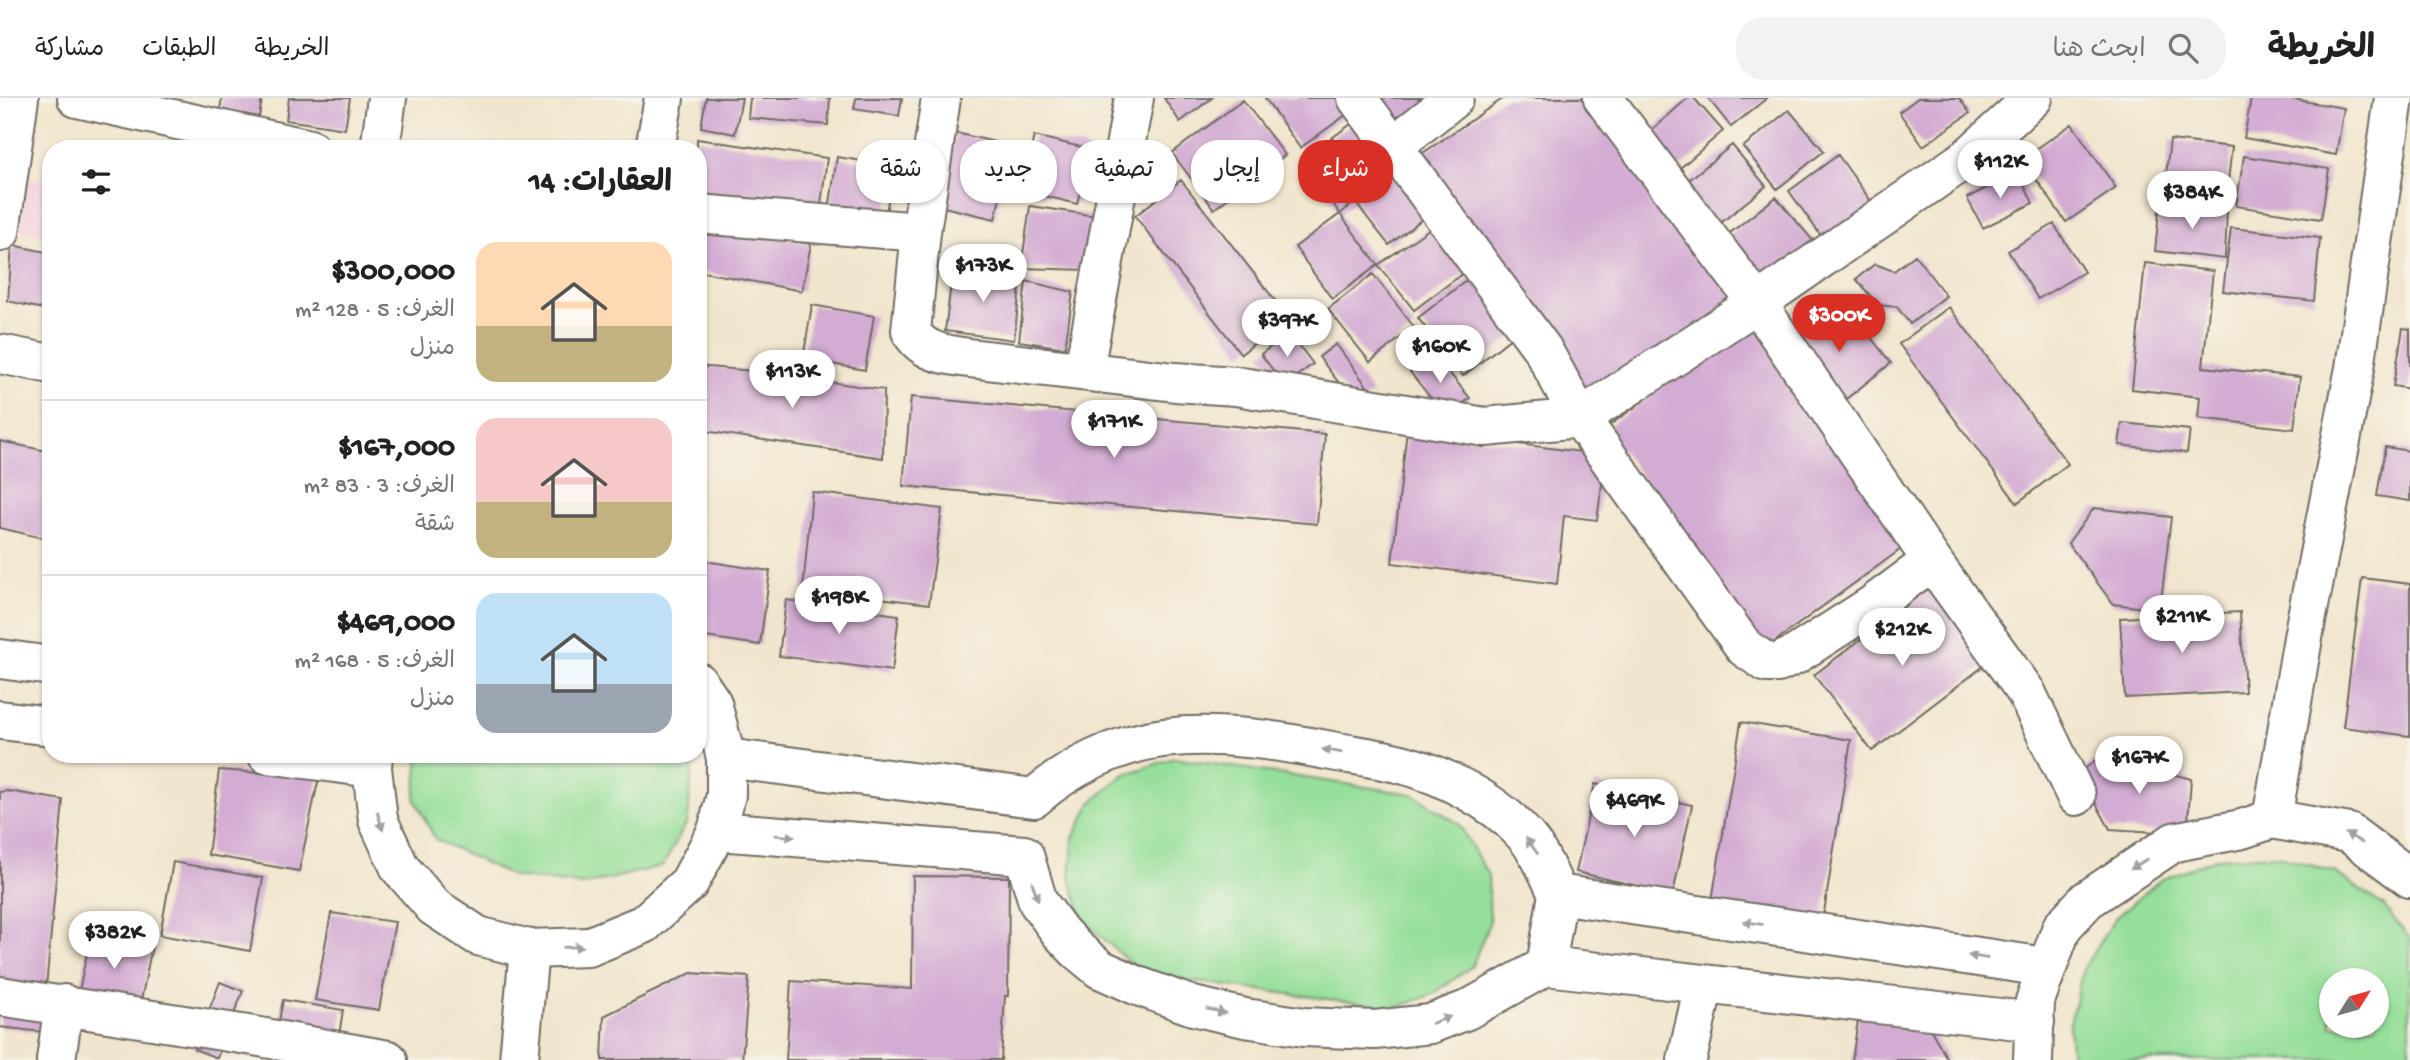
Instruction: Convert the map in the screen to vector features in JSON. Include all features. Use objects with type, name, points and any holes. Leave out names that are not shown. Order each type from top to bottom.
[{"type":"street","points":[[0,232],[19,98]]},
{"type":"street","points":[[76,98],[269,140]]},
{"type":"street","points":[[381,140],[387,98]]},
{"type":"street","points":[[657,140],[664,98]]},
{"type":"street","points":[[941,98],[921,232],[911,331],[927,348],[944,355],[1175,382],[1236,386],[1485,427],[1580,418],[1757,303],[1967,158],[2033,98]]},
{"type":"street","points":[[1084,370],[1134,98]]},
{"type":"street","points":[[1357,98],[1388,140]]},
{"type":"street","points":[[1454,98],[1393,146],[1543,351],[1580,418],[1745,648],[1768,663],[1779,663],[1795,656],[1871,606],[1932,561]]},
{"type":"street","points":[[1603,98],[1757,303],[1932,561],[2026,692],[2076,796]]},
{"type":"street","points":[[2272,819],[2306,619],[2355,368],[2394,98]]},
{"type":"street","points":[[707,215],[921,232]]},
{"type":"street","points":[[0,354],[42,362]]},
{"type":"street","points":[[0,659],[42,665]]},
{"type":"street","points":[[372,763],[378,820],[400,868],[434,908],[478,936],[529,949],[588,947],[644,924],[689,883],[717,831],[726,795],[726,758],[712,703],[707,696]]},
{"type":"street","points":[[0,720],[42,725]]},
{"type":"street","points":[[1546,965],[1558,894],[1537,851],[1520,829],[1482,800],[1407,766],[1294,744],[1245,738],[1162,738],[1130,746],[1076,768],[1055,780],[1034,798],[1024,855],[1038,902],[1077,950],[1100,968],[1138,986],[1193,1006],[1245,1018],[1304,1027],[1363,1030],[1430,1024],[1467,1010],[1546,965],[2035,1022]]},
{"type":"street","points":[[726,758],[1034,798]]},
{"type":"street","points":[[2033,1060],[2035,1001],[2045,967],[2062,927],[2087,900],[2174,842],[2242,829],[2272,819],[2349,833],[2410,878]]},
{"type":"street","points":[[717,831],[1024,855]]},
{"type":"street","points":[[1558,894],[2045,967]]},
{"type":"street","points":[[519,1060],[529,949]]},
{"type":"street","points":[[1687,1060],[1704,984]]},
{"type":"street","points":[[0,996],[64,1004],[252,1048],[388,1060]]},
{"type":"street","points":[[56,1060],[64,1004]]},
{"type":"shaded area","points":[[29,178],[42,180],[42,235],[20,230]]},
{"type":"green space","points":[[1174,758],[1412,794],[1459,824],[1488,875],[1490,921],[1472,966],[1433,994],[1396,1008],[1161,977],[1131,964],[1084,921],[1070,879],[1073,838],[1091,803],[1123,775]]},
{"type":"green space","points":[[418,763],[692,763],[688,820],[663,866],[584,885],[514,877],[435,839],[415,799]]},
{"type":"green space","points":[[2276,855],[2334,872],[2384,906],[2410,939],[2410,1060],[2072,1060],[2069,1027],[2083,969],[2115,918],[2160,880],[2216,858]]},
{"type":"building","points":[[222,98],[262,98],[259,117],[220,110]]},
{"type":"building","points":[[289,98],[350,98],[345,129],[286,120]]},
{"type":"building","points":[[706,98],[742,98],[735,134],[701,127]]},
{"type":"building","points":[[750,98],[830,98],[828,125],[748,118]]},
{"type":"building","points":[[856,98],[902,98],[899,116],[854,109]]},
{"type":"building","points":[[1164,98],[1212,98],[1180,122]]},
{"type":"building","points":[[1265,98],[1350,98],[1357,107],[1311,140],[1298,140],[1298,145]]},
{"type":"building","points":[[1379,98],[1434,98],[1398,124]]},
{"type":"building","points":[[1504,98],[1599,98],[1742,295],[1594,402],[1417,157]]},
{"type":"building","points":[[1688,98],[1694,98],[1723,131],[1672,175],[1641,139]]},
{"type":"building","points":[[1708,98],[1767,98],[1731,127]]},
{"type":"building","points":[[1918,98],[1959,98],[1970,113],[1923,146],[1899,112]]},
{"type":"building","points":[[2251,98],[2286,98],[2344,108],[2336,155],[2244,138]]},
{"type":"building","points":[[1243,100],[1274,140],[1191,140],[1191,178],[1177,160],[1177,149]]},
{"type":"building","points":[[1789,110],[1824,151],[1777,189],[1743,147]]},
{"type":"building","points":[[1358,119],[1374,140],[1329,140]]},
{"type":"building","points":[[2072,124],[2116,188],[2066,222],[2022,159]]},
{"type":"building","points":[[956,133],[986,140],[960,140],[960,203],[999,203],[995,219],[939,206],[940,203],[946,203],[946,176]]},
{"type":"building","points":[[1034,136],[1051,140],[1033,140]]},
{"type":"building","points":[[707,140],[827,158],[819,220],[707,204]]},
{"type":"building","points":[[2170,140],[2232,147],[2225,207],[2163,200]]},
{"type":"building","points":[[1057,141],[1071,145],[1071,202],[1057,199]]},
{"type":"building","points":[[1732,145],[1766,186],[1712,230],[1678,189]]},
{"type":"building","points":[[1838,155],[1873,204],[1824,240],[1789,191]]},
{"type":"building","points":[[2244,156],[2329,169],[2321,219],[2236,206]]},
{"type":"building","points":[[837,157],[856,160],[856,203],[888,203],[885,219],[829,210]]},
{"type":"building","points":[[1393,164],[1431,212],[1389,245],[1356,203],[1393,203]]},
{"type":"building","points":[[2018,172],[2033,203],[1983,228],[1967,198]]},
{"type":"building","points":[[1181,180],[1191,193],[1191,203],[1199,203],[1288,317],[1241,354],[1135,216],[1152,203],[1177,203],[1177,183]]},
{"type":"building","points":[[1776,197],[1816,244],[1761,289],[1721,240]]},
{"type":"building","points":[[2160,202],[2227,210],[2225,259],[2155,251]]},
{"type":"building","points":[[1210,203],[1222,203],[1214,209]]},
{"type":"building","points":[[1333,203],[1354,203],[1340,214]]},
{"type":"building","points":[[1030,206],[1097,216],[1087,270],[1021,268]]},
{"type":"building","points":[[1340,214],[1378,265],[1332,299],[1295,247]]},
{"type":"building","points":[[1436,224],[1470,268],[1414,310],[1378,265]]},
{"type":"building","points":[[2054,224],[2084,272],[2038,299],[2008,251]]},
{"type":"building","points":[[707,225],[811,244],[802,291],[707,273]]},
{"type":"building","points":[[2231,228],[2320,238],[2314,301],[2223,291]]},
{"type":"building","points":[[12,245],[42,251],[42,309],[8,301]]},
{"type":"building","points":[[1915,255],[1946,296],[1910,324],[1897,307],[1878,305],[1856,279],[1875,264],[1894,271]]},
{"type":"building","points":[[2145,263],[2213,271],[2203,367],[2300,377],[2294,429],[2198,418],[2200,397],[2132,389]]},
{"type":"building","points":[[953,268],[1021,278],[1014,340],[945,331]]},
{"type":"building","points":[[1477,272],[1522,329],[1463,376],[1418,318]]},
{"type":"building","points":[[1373,274],[1414,327],[1370,362],[1328,309]]},
{"type":"building","points":[[1026,281],[1073,292],[1065,348],[1019,341]]},
{"type":"building","points":[[1842,301],[1891,363],[1836,407],[1787,344]]},
{"type":"building","points":[[812,305],[874,316],[865,370],[803,359]]},
{"type":"building","points":[[1949,307],[2068,464],[2017,503],[1899,344]]},
{"type":"building","points":[[1752,321],[1912,541],[1766,648],[1606,428]]},
{"type":"building","points":[[2403,328],[2410,329],[2410,389],[2393,386]]},
{"type":"building","points":[[1290,333],[1313,364],[1284,385],[1261,354]]},
{"type":"building","points":[[1336,344],[1372,393],[1356,405],[1319,357]]},
{"type":"building","points":[[1433,353],[1470,398],[1446,417],[1410,372]]},
{"type":"building","points":[[707,367],[764,372],[884,390],[883,458],[707,431]]},
{"type":"building","points":[[911,397],[1325,434],[1317,524],[903,486]]},
{"type":"building","points":[[2122,423],[2190,430],[2187,453],[2119,445]]},
{"type":"building","points":[[1407,430],[1606,455],[1597,520],[1564,516],[1557,584],[1392,563]]},
{"type":"building","points":[[0,441],[42,450],[42,538],[0,528]]},
{"type":"building","points":[[2385,447],[2410,451],[2410,501],[2377,496]]},
{"type":"building","points":[[812,492],[942,509],[929,604],[803,589]]},
{"type":"building","points":[[2094,508],[2171,517],[2160,610],[2113,604],[2068,543]]},
{"type":"building","points":[[707,561],[770,571],[760,645],[707,637]]},
{"type":"building","points":[[2362,578],[2410,584],[2410,736],[2343,727]]},
{"type":"building","points":[[1931,586],[1989,662],[1872,751],[1814,675]]},
{"type":"building","points":[[786,600],[899,615],[892,671],[779,656]]},
{"type":"building","points":[[2240,612],[2245,692],[2125,698],[2120,618]]},
{"type":"building","points":[[1741,722],[1851,740],[1822,925],[1711,907]]},
{"type":"building","points":[[2103,755],[2191,779],[2187,834],[2110,829],[2079,773]]},
{"type":"building","points":[[219,770],[319,777],[299,871],[208,855]]},
{"type":"building","points":[[1595,784],[1692,805],[1673,894],[1576,872]]},
{"type":"building","points":[[0,792],[63,800],[42,1032],[0,1027]]},
{"type":"building","points":[[173,862],[263,878],[250,951],[160,935]]},
{"type":"building","points":[[913,876],[1009,877],[1008,996],[1005,996],[1001,1060],[786,1060],[791,981],[912,989]]},
{"type":"building","points":[[331,913],[395,922],[379,1010],[315,1000]]},
{"type":"building","points":[[91,934],[152,946],[140,1006],[77,1000]]},
{"type":"building","points":[[691,973],[749,977],[742,1060],[602,1060],[604,1016]]},
{"type":"building","points":[[220,982],[243,991],[217,1058],[194,1049]]},
{"type":"building","points":[[283,1000],[343,1010],[338,1042],[277,1031]]},
{"type":"building","points":[[1859,1014],[1928,1025],[1948,1060],[1852,1060]]}]
